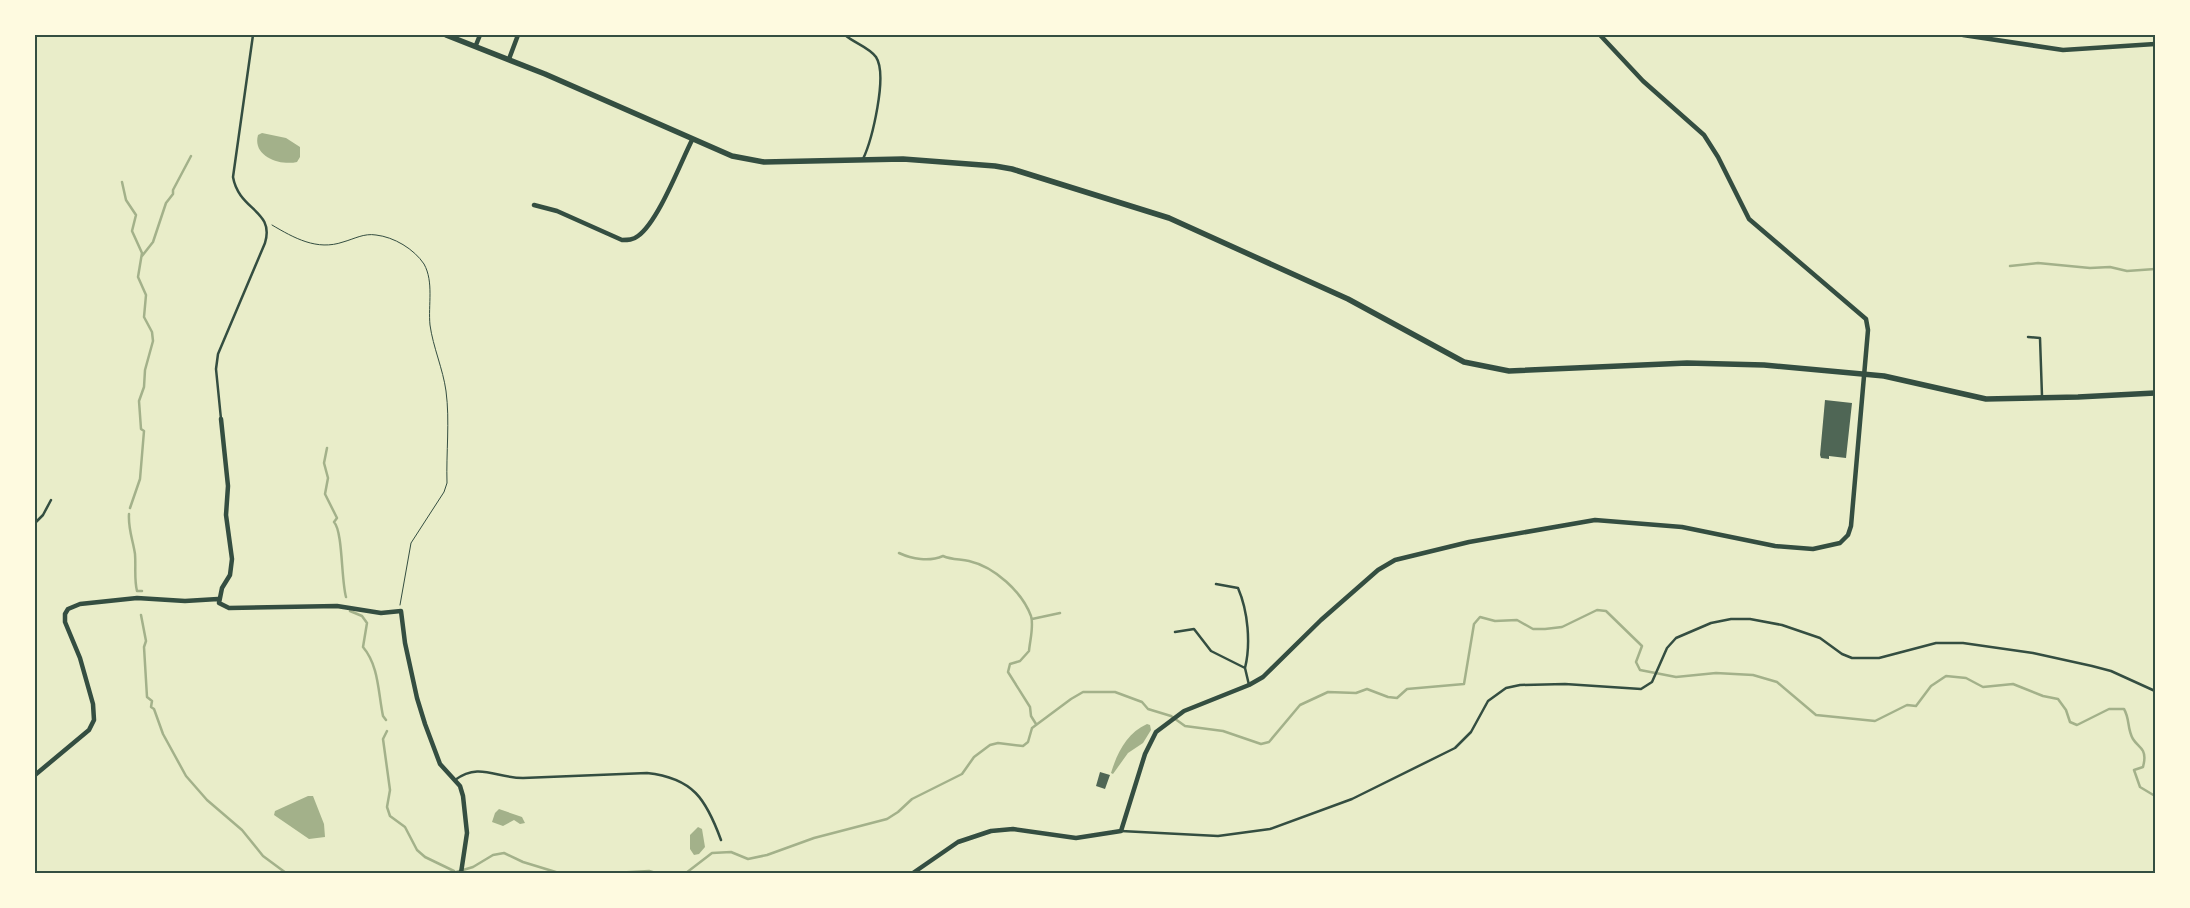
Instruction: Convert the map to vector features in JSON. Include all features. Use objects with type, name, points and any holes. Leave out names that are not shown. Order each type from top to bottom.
[{"type":"street","points":[[446,35],[509,58],[732,156],[755,161],[902,159],[996,166],[1168,218],[1348,299],[1464,362],[1486,368],[1509,371],[1534,371],[1687,363],[1764,365],[1863,373],[1904,379],[1980,398],[2042,398],[2155,393]]},
{"type":"street","points":[[476,45],[480,35]]},
{"type":"street","points":[[509,58],[518,35]]},
{"type":"street","points":[[913,873],[958,842],[991,831],[1013,830],[1076,838],[1121,831],[1148,746],[1156,732],[1191,707],[1249,685],[1267,674],[1321,620],[1378,570],[1410,555],[1478,540],[1596,520],[1682,527],[1775,546],[1813,549],[1840,543],[1848,535],[1851,526],[1868,330],[1864,316],[1756,226],[1742,209],[1718,157],[1704,135],[1643,81],[1600,35]]},
{"type":"street","points":[[1963,35],[2062,50],[2155,44]]},
{"type":"street","points":[[534,205],[558,211],[622,240],[632,240],[641,233],[654,215],[692,140]]},
{"type":"street","points":[[218,599],[230,575],[232,559],[226,515],[228,486],[221,419]]},
{"type":"street","points":[[35,775],[89,730],[94,722],[94,710],[83,666],[64,618],[68,609],[80,604],[138,598],[184,601],[218,599]]},
{"type":"street","points":[[218,599],[221,605],[229,608],[337,606],[381,613],[399,611],[403,616],[404,644],[422,715],[440,764],[460,786],[466,807],[467,833],[461,873]]},
{"type":"lane","points":[[221,419],[216,369],[218,354],[265,243],[268,231],[266,221],[241,197],[233,176],[253,35]]},
{"type":"lane","points":[[844,35],[872,54],[881,70],[873,125],[862,161]]},
{"type":"lane","points":[[2028,337],[2040,338],[2042,398]]},
{"type":"lane","points":[[35,523],[43,515],[51,500]]},
{"type":"lane","points":[[1216,584],[1238,588],[1241,595],[1247,634],[1245,668],[1249,685]]},
{"type":"lane","points":[[1121,831],[1218,836],[1270,829],[1352,799],[1455,748],[1471,732],[1488,701],[1510,686],[1565,684],[1636,690],[1648,686],[1655,678],[1667,648],[1676,638],[1711,624],[1743,618],[1766,621],[1814,635],[1842,654],[1852,658],[1879,658],[1936,643],[1963,643],[2032,653],[2092,666],[2111,671],[2155,691]]},
{"type":"lane","points":[[1175,632],[1194,629],[1206,646],[1215,653],[1245,668]]},
{"type":"lane","points":[[455,780],[470,771],[480,770],[506,777],[523,778],[646,773],[677,778],[706,806],[721,840]]},
{"type":"path","points":[[266,221],[295,238],[318,245],[332,246],[362,236],[377,235],[400,243],[413,252],[424,265],[429,279],[431,327],[443,370],[447,398],[447,483],[444,492],[409,548],[399,611]]},
{"type":"shaded area","points":[[262,133],[286,138],[300,147],[300,157],[297,162],[276,161],[263,154],[257,142],[258,135]]},
{"type":"shaded area","points":[[1147,724],[1150,725],[1151,730],[1143,743],[1128,753],[1113,774],[1111,773],[1116,758],[1128,738]]},
{"type":"shaded area","points":[[308,796],[313,796],[324,824],[325,837],[309,839],[274,815],[275,811]]},
{"type":"shaded area","points":[[499,809],[522,817],[525,823],[520,824],[514,820],[503,826],[492,822],[495,813]]},
{"type":"shaded area","points":[[698,827],[702,829],[705,847],[699,854],[694,855],[690,849],[690,835]]},
{"type":"building","points":[[1825,400],[1852,403],[1846,458],[1829,456],[1829,459],[1821,458]]},
{"type":"building","points":[[1100,772],[1110,775],[1105,789],[1096,786]]},
{"type":"waterway","points":[[142,256],[153,242],[166,203],[173,194],[173,190],[191,156]]},
{"type":"waterway","points":[[122,182],[126,200],[136,215],[132,231],[142,253],[138,277],[146,295],[144,317],[152,332],[153,341],[145,370],[144,387],[139,401],[141,429],[144,431],[140,479],[130,508]]},
{"type":"waterway","points":[[2010,266],[2038,263],[2090,268],[2110,267],[2127,271],[2155,269]]},
{"type":"waterway","points":[[327,448],[324,463],[328,478],[325,494],[337,518],[334,522],[339,535],[346,597]]},
{"type":"waterway","points":[[129,514],[135,554],[136,586],[137,591],[142,591]]},
{"type":"waterway","points":[[899,553],[921,559],[943,556],[979,564],[998,575],[1021,598],[1032,620],[1029,651],[1020,661],[1010,664],[1008,672],[1030,707],[1031,716],[1036,724]]},
{"type":"waterway","points":[[686,873],[712,853],[731,852],[748,859],[767,855],[814,838],[887,819],[912,799],[962,774],[974,757],[990,745],[998,743],[1023,746],[1028,742],[1032,728],[1083,692],[1115,692],[1142,702],[1148,709],[1171,716],[1185,726],[1223,731],[1261,744],[1269,742],[1300,705],[1328,692],[1356,693],[1367,689],[1388,697],[1397,698],[1407,689],[1464,684],[1474,624],[1480,617],[1495,621],[1517,620],[1533,629],[1545,629],[1562,627],[1597,610],[1606,611],[1642,646],[1636,662],[1640,670],[1676,677],[1716,673],[1753,675],[1777,682],[1816,715],[1875,721],[1907,705],[1916,706],[1931,686],[1946,676],[1966,678],[1983,687],[2013,684],[2043,696],[2058,699],[2066,710],[2070,722],[2077,725],[2109,709],[2124,709],[2131,735],[2144,755],[2143,767],[2134,770],[2140,787],[2155,796]]},
{"type":"waterway","points":[[350,611],[362,616],[367,623],[363,647],[375,671],[383,716],[386,720]]},
{"type":"waterway","points":[[1032,619],[1060,613]]},
{"type":"waterway","points":[[141,615],[146,641],[144,647],[147,697],[152,701],[151,707],[154,709],[163,734],[186,776],[207,800],[242,830],[263,856],[286,873]]},
{"type":"waterway","points":[[387,731],[383,739],[390,790],[387,807],[390,816],[405,827],[417,850],[425,857],[454,871]]},
{"type":"waterway","points":[[453,873],[473,867],[493,855],[504,853],[523,862],[559,873]]},
{"type":"waterway","points":[[613,873],[649,871],[656,873]]}]
